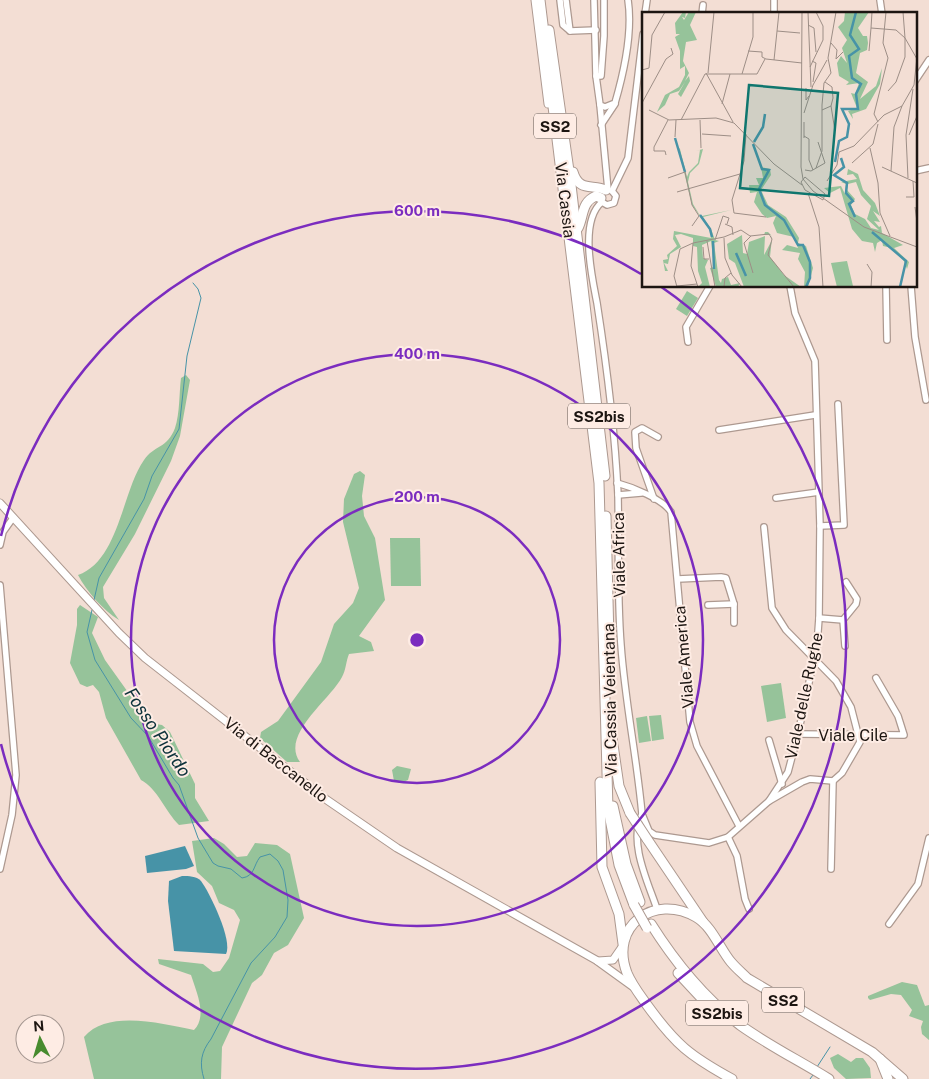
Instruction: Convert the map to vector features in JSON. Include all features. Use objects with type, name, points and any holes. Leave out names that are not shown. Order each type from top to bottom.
[{"type":"main road","name":"Via Cassia","points":[[540,0],[571,251]]},
{"type":"main road","name":"Via Cassia","points":[[546,0],[577,231]]},
{"type":"main road","points":[[548,104],[557,174],[563,185]]},
{"type":"main road","points":[[567,156],[577,182],[606,194]]},
{"type":"main road","points":[[577,231],[584,206],[590,198],[606,194]]},
{"type":"main road","name":"Via Cassia Veientana","points":[[577,231],[605,483],[607,724],[613,808],[637,904],[649,926],[678,964],[715,1004],[746,1028],[811,1072],[823,1078]]},
{"type":"main road","name":"Via Cassia Veientana","points":[[571,251],[599,483],[607,704]]},
{"type":"main road","points":[[607,724],[600,753],[602,860],[606,880],[619,914],[625,965],[636,989],[672,1039],[724,1079]]},
{"type":"main road","name":"SS2","points":[[607,724],[619,786],[630,812],[731,962],[747,978],[859,1043],[880,1059]]},
{"type":"main road","points":[[623,944],[630,928],[637,919],[656,909]]},
{"type":"main road","name":"SS2","points":[[656,909],[679,910],[703,922]]},
{"type":"main road","points":[[880,1059],[888,1079]]},
{"type":"main road","points":[[880,1059],[903,1079]]},
{"type":"main road","points":[[712,1068],[732,1079]]},
{"type":"street","points":[[535,0],[548,104]]},
{"type":"street","points":[[560,0],[563,25],[570,31],[596,30]]},
{"type":"street","points":[[566,0],[570,31]]},
{"type":"street","points":[[594,0],[596,76],[600,105],[606,194]]},
{"type":"street","points":[[596,76],[601,76],[604,0]]},
{"type":"street","points":[[601,125],[615,104],[621,84],[627,44],[628,0]]},
{"type":"street","points":[[702,12],[703,5]]},
{"type":"street","name":"Viale Africa","points":[[642,42],[628,158],[596,207],[592,216],[589,235],[594,284],[612,400],[618,496],[621,646],[642,814],[639,820],[638,846],[656,909]]},
{"type":"street","points":[[916,80],[929,60]]},
{"type":"street","points":[[600,105],[605,107],[615,104]]},
{"type":"street","points":[[916,168],[929,168]]},
{"type":"street","points":[[688,342],[686,327],[709,288]]},
{"type":"street","name":"Viale delle Rughe","points":[[769,801],[782,784],[788,772],[817,645],[819,618],[820,526],[814,356],[797,321],[790,288]]},
{"type":"street","points":[[886,288],[887,340]]},
{"type":"street","points":[[911,288],[915,337],[926,400]]},
{"type":"street","points":[[820,526],[844,525],[838,404]]},
{"type":"street","points":[[719,430],[815,415]]},
{"type":"street","points":[[654,500],[636,448],[635,432],[642,428],[649,434],[658,436]]},
{"type":"street","name":"Viale America","points":[[617,483],[643,494],[671,512],[678,579],[684,671],[691,728],[704,759],[739,826]]},
{"type":"street","points":[[776,498],[819,492]]},
{"type":"street","points":[[618,496],[643,494]]},
{"type":"street","name":"Via di Baccanello","points":[[0,504],[145,658],[327,800],[397,848],[596,960],[636,989]]},
{"type":"street","points":[[0,545],[3,532],[13,518]]},
{"type":"street","points":[[642,814],[649,832],[655,835],[709,842],[728,837],[769,801],[802,782],[810,779],[834,781],[842,774],[860,742],[851,707],[836,681],[786,630],[772,608],[764,528]]},
{"type":"street","points":[[678,579],[725,577],[729,584],[734,604],[734,624]]},
{"type":"street","name":"Viale delle Rughe","points":[[845,646],[843,620],[856,604],[857,598],[846,582]]},
{"type":"street","points":[[0,585],[16,775],[12,815],[0,870]]},
{"type":"street","points":[[708,605],[734,604]]},
{"type":"street","points":[[819,618],[843,620]]},
{"type":"street","name":"Viale Cile","points":[[798,734],[904,735],[898,716],[876,678]]},
{"type":"street","points":[[769,740],[782,784]]},
{"type":"street","points":[[831,869],[834,781]]},
{"type":"street","points":[[728,837],[737,856],[745,899],[750,908]]},
{"type":"street","points":[[890,924],[918,884],[929,838]]},
{"type":"street","points":[[596,960],[613,960],[619,954],[623,944]]},
{"type":"green space","points":[[687,291],[698,298],[687,316],[676,309]]},
{"type":"green space","points":[[186,375],[190,380],[180,436],[171,461],[135,534],[103,587],[104,598],[119,620],[96,600],[78,575],[92,567],[103,555],[111,541],[130,489],[144,460],[172,435],[178,416],[181,378]]},
{"type":"green space","points":[[360,471],[365,475],[362,496],[364,516],[375,538],[385,600],[359,636],[371,642],[374,651],[349,654],[342,677],[301,729],[296,741],[296,752],[300,762],[287,762],[260,738],[261,732],[278,721],[321,662],[334,624],[353,603],[359,588],[343,522],[344,499],[354,474]]},
{"type":"green space","points":[[390,538],[420,538],[421,586],[391,586]]},
{"type":"green space","points":[[80,605],[98,617],[92,633],[105,660],[150,723],[162,725],[170,732],[195,784],[195,798],[209,821],[179,825],[152,788],[141,780],[106,718],[99,692],[93,685],[87,687],[80,684],[70,663],[77,625],[77,609]]},
{"type":"green space","points":[[781,683],[786,718],[767,722],[761,686]]},
{"type":"green space","points":[[661,715],[664,739],[652,741],[649,716]]},
{"type":"green space","points":[[647,716],[651,741],[639,743],[636,718]]},
{"type":"green space","points":[[397,766],[411,769],[408,780],[401,783],[394,781],[392,770]]},
{"type":"green space","points":[[214,838],[224,844],[237,857],[247,856],[255,843],[277,845],[290,854],[304,918],[288,945],[274,953],[262,975],[252,983],[222,1047],[221,1079],[94,1079],[84,1037],[94,1028],[107,1023],[121,1021],[151,1022],[194,1030],[198,1024],[201,1011],[200,1003],[191,975],[159,964],[158,959],[203,964],[213,972],[220,971],[229,958],[240,920],[234,910],[219,903],[212,886],[197,872],[192,841]]},
{"type":"green space","points":[[902,982],[917,985],[925,1006],[929,1005],[929,1040],[922,1034],[921,1027],[923,1021],[909,1016],[912,1010],[901,995],[891,994],[870,1000],[868,998],[868,996]]},
{"type":"green space","points":[[838,1054],[851,1062],[856,1058],[863,1058],[870,1068],[871,1078],[846,1079],[834,1068],[830,1058]]},
{"type":"water","points":[[185,846],[194,866],[186,869],[147,873],[145,856]]},
{"type":"water","points":[[182,876],[197,878],[205,887],[224,928],[226,954],[174,951],[168,901],[169,881]]},
{"type":"waterway","name":"Fosso Piordo","points":[[94,600],[99,578],[144,499],[152,476],[179,429],[187,356],[201,298],[198,289],[193,283]]},
{"type":"waterway","name":"Fosso Piordo","points":[[92,610],[87,632],[95,660],[131,718],[148,736],[179,785],[198,838],[213,863],[231,869],[242,878],[252,873],[260,857],[270,854],[278,861],[283,870],[288,900],[287,917],[275,937],[251,963],[205,1048],[201,1063],[204,1079]]},
{"type":"waterway","points":[[817,1067],[830,1047]]},
{"type":"waterway","points":[[810,1079],[813,1075]]}]
